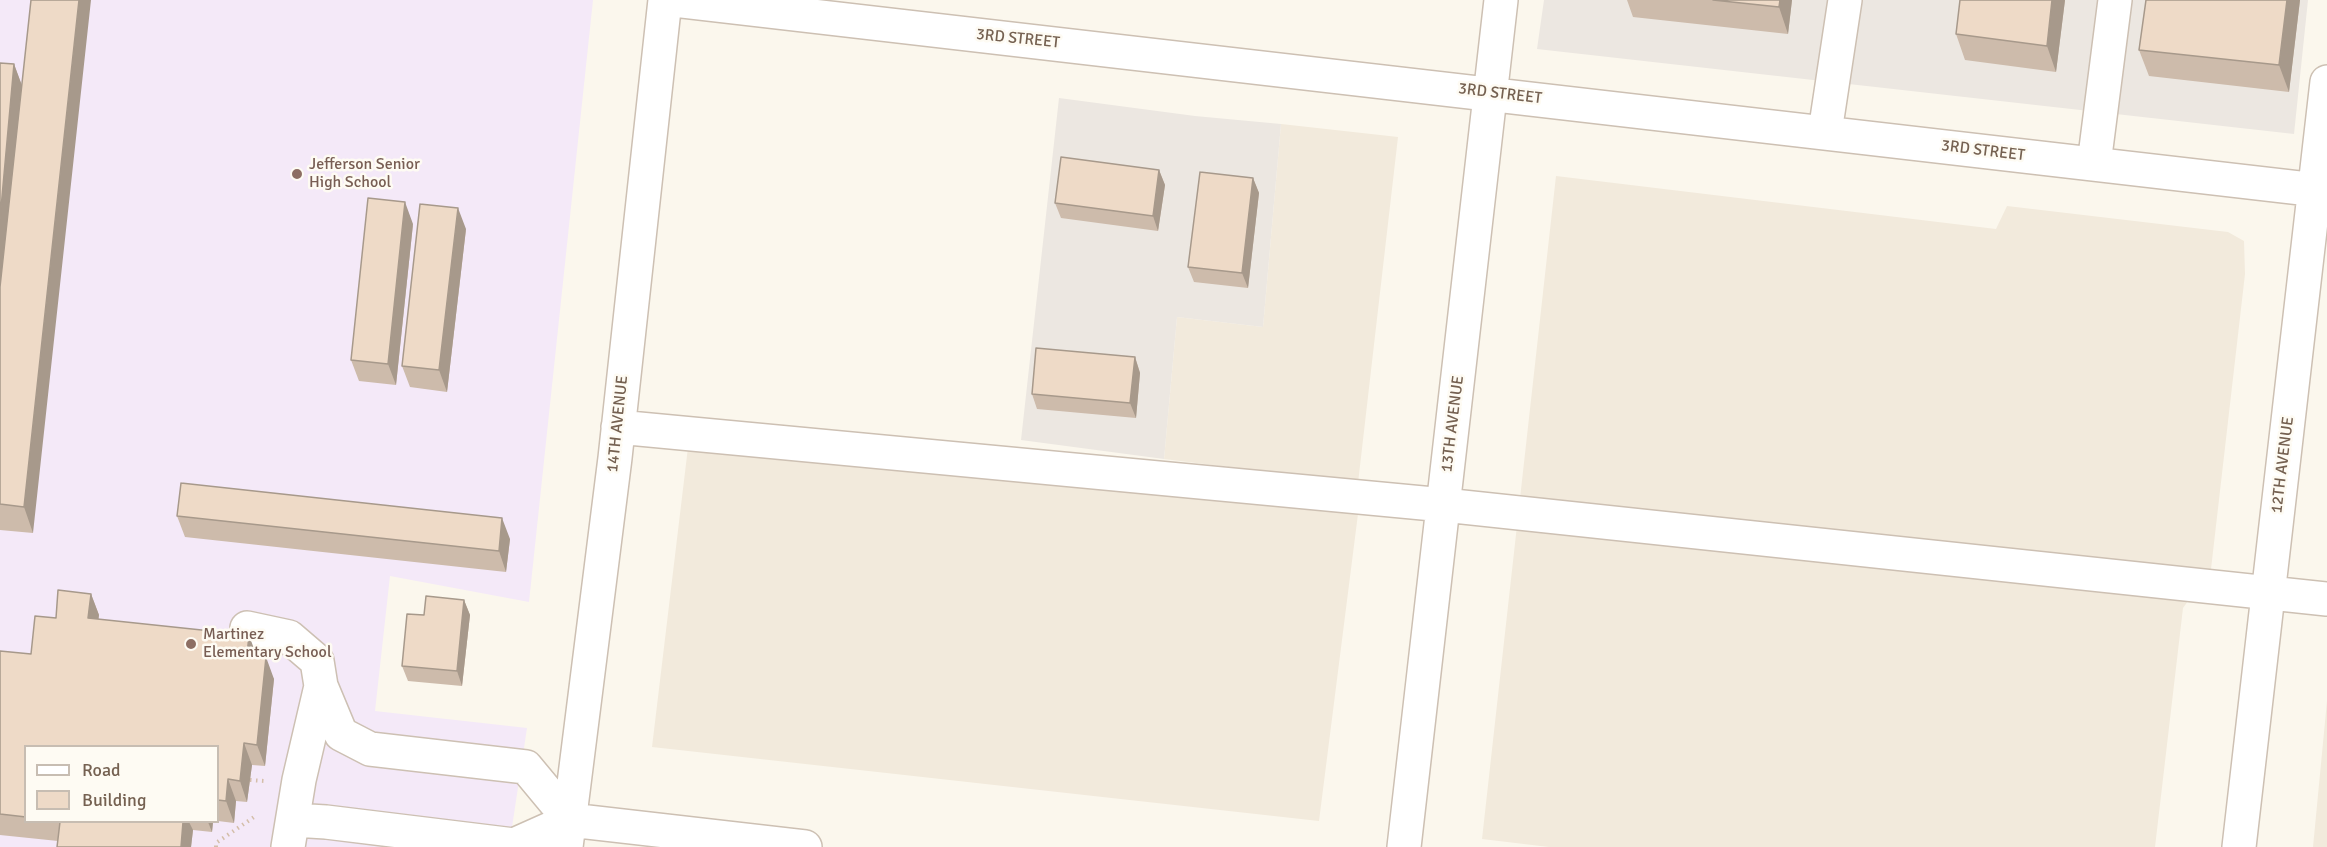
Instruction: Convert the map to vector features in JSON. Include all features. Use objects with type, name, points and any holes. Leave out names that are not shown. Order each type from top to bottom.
[{"type":"street","name":"14TH AVENUE","points":[[568,833],[618,427],[665,0]]},
{"type":"street","name":"3RD STREET","points":[[674,0],[2321,190]]},
{"type":"street","name":"13TH AVENUE","points":[[1404,847],[1501,0]]},
{"type":"street","points":[[1825,132],[1845,0]]},
{"type":"street","points":[[2094,164],[2115,0]]},
{"type":"street","name":"12TH AVENUE","points":[[2239,847],[2268,592],[2321,190],[2327,82]]},
{"type":"street","points":[[618,427],[1443,505],[2327,599]]},
{"type":"street","points":[[247,628],[289,637],[317,661],[321,686],[341,734],[370,749],[526,766],[568,833]]},
{"type":"street","points":[[321,686],[299,780],[291,834],[326,822],[514,844],[568,833],[805,847]]},
{"type":"path","points":[[216,847],[216,843],[261,811]]},
{"type":"shaded area","name":"Jefferson Senior High School","points":[[0,0],[593,0],[529,602],[390,576],[375,711],[527,728],[509,847],[0,847]]},
{"type":"shaded area","points":[[1544,0],[2308,0],[2294,134],[1537,49]]},
{"type":"shaded area","points":[[1059,98],[1195,116],[1281,124],[1263,327],[1177,317],[1164,459],[1021,440]]},
{"type":"shaded area","points":[[1281,124],[1398,137],[1358,483],[1164,459],[1177,317],[1263,327]]},
{"type":"shaded area","points":[[1556,176],[1996,229],[2007,206],[2228,232],[2244,241],[2245,274],[2211,569],[2183,608],[2155,847],[1549,847],[1482,839]]},
{"type":"shaded area","points":[[689,439],[1359,506],[1319,821],[652,747]]},
{"type":"shaded area","points":[[2327,701],[2327,847],[2313,847]]},
{"type":"building","points":[[31,0],[79,0],[24,507],[0,504],[0,287]]},
{"type":"building","points":[[1713,0],[1780,0],[1779,7]]},
{"type":"building","points":[[1960,0],[2052,0],[2047,46],[1956,34]]},
{"type":"building","points":[[2146,0],[2287,0],[2279,65],[2139,50]]},
{"type":"building","points":[[0,63],[14,64],[0,219]]},
{"type":"building","points":[[1061,157],[1159,170],[1153,216],[1055,203]]},
{"type":"building","points":[[1200,172],[1253,178],[1242,273],[1188,267]]},
{"type":"building","points":[[368,198],[405,202],[388,364],[351,360]]},
{"type":"building","points":[[420,204],[458,208],[439,370],[402,366]]},
{"type":"building","points":[[1036,348],[1135,357],[1130,403],[1032,394]]},
{"type":"building","points":[[181,483],[502,518],[499,551],[177,516]]},
{"type":"building","name":"Martinez Elementary School","points":[[58,590],[91,594],[88,618],[249,635],[247,655],[266,657],[257,745],[244,743],[240,781],[228,779],[226,801],[219,800],[219,745],[24,745],[24,817],[0,814],[0,651],[31,654],[35,616],[56,618]]},
{"type":"building","points":[[426,596],[464,600],[457,671],[402,666],[407,614],[424,615]]},
{"type":"building","points":[[60,823],[183,823],[181,847],[57,847]]},
{"type":"place","name":"Jefferson Senior High School","points":[[297,174]]},
{"type":"place","name":"Martinez Elementary School","points":[[191,644]]}]
